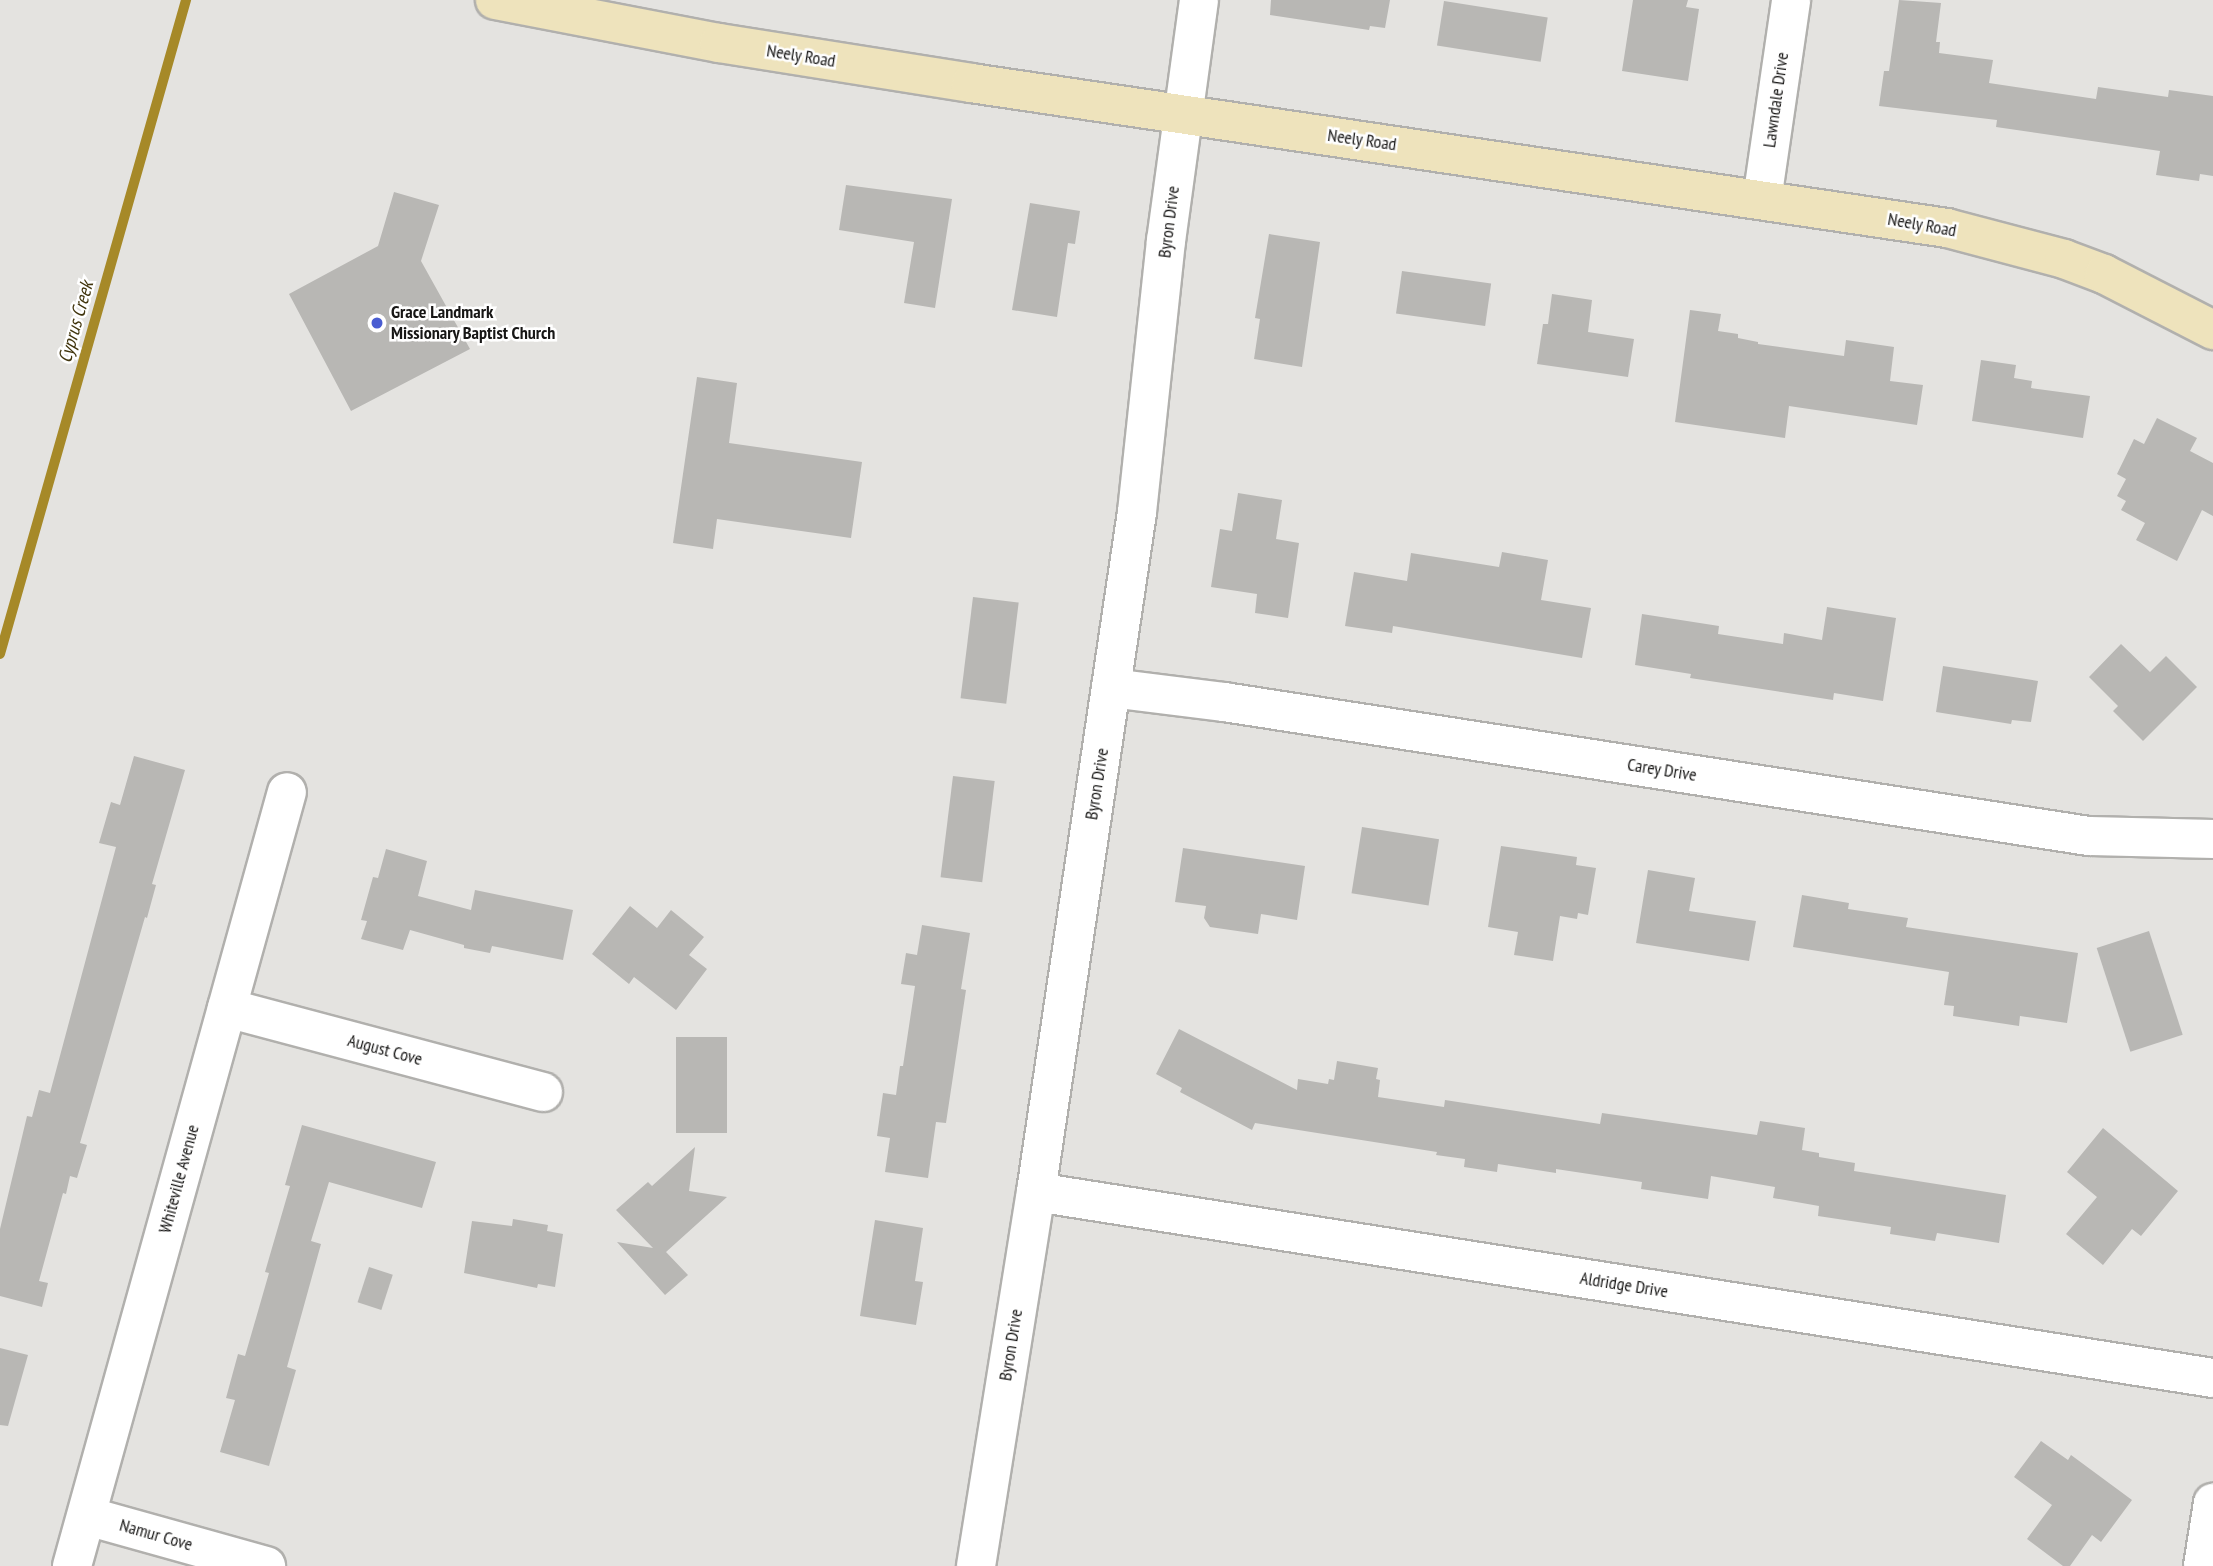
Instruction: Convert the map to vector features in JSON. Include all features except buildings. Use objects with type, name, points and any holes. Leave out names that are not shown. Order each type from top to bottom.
[{"type":"street","name":"Neely Road","points":[[495,0],[719,43],[1947,228],[2064,259],[2104,274],[2213,330]]},
{"type":"street","name":"Byron Drive","points":[[976,1566],[1036,1192],[1137,512],[1199,0]]},
{"type":"street","name":"Lawndale Drive","points":[[1762,200],[1791,0]]},
{"type":"street","name":"Carey Drive","points":[[1111,688],[1224,702],[2089,836],[2213,839]]},
{"type":"street","name":"Whiteville Avenue","points":[[72,1566],[286,792]]},
{"type":"street","name":"August Cove","points":[[227,1008],[543,1092]]},
{"type":"street","name":"Aldridge Drive","points":[[1036,1192],[2213,1378]]},
{"type":"street","points":[[2203,1566],[2213,1503]]},
{"type":"street","name":"Namur Cove","points":[[87,1516],[265,1566]]},
{"type":"waterway","name":"Cyprus Creek","points":[[0,654],[186,0]]},
{"type":"place","name":"Grace Landmark Missionary Baptist Church","points":[[377,323]]}]
